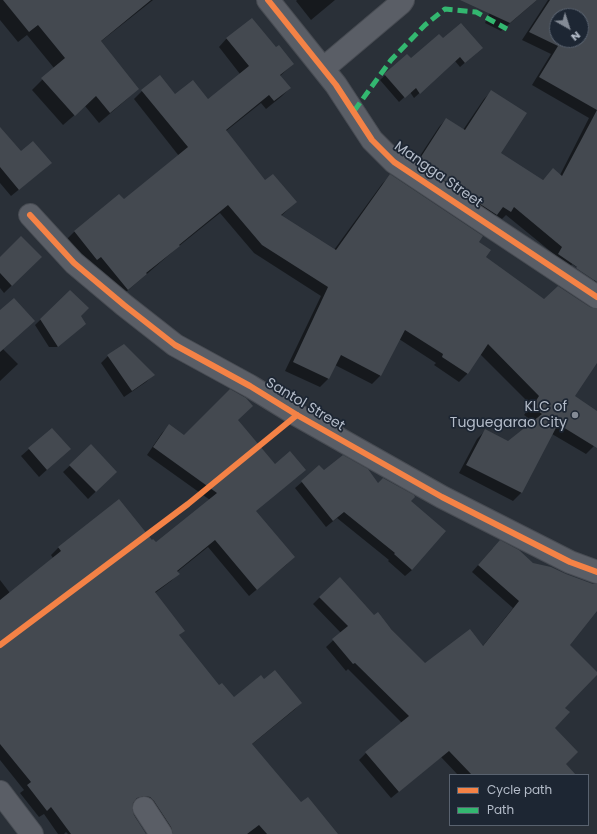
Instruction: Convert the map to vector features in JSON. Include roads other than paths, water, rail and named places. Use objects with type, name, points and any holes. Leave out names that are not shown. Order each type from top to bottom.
[{"type":"street","name":"Mangga Street","points":[[268,0],[324,68],[372,140],[394,162],[597,297]]},
{"type":"street","points":[[324,68],[403,0]]},
{"type":"street","name":"Santol Street","points":[[30,215],[74,263],[175,345],[250,386],[297,415],[442,497],[563,558],[597,572]]},
{"type":"street","points":[[0,792],[32,834]]},
{"type":"street","points":[[144,808],[161,834]]},
{"type":"place","name":"KLC of Tuguegarao City","points":[[575,415]]}]
